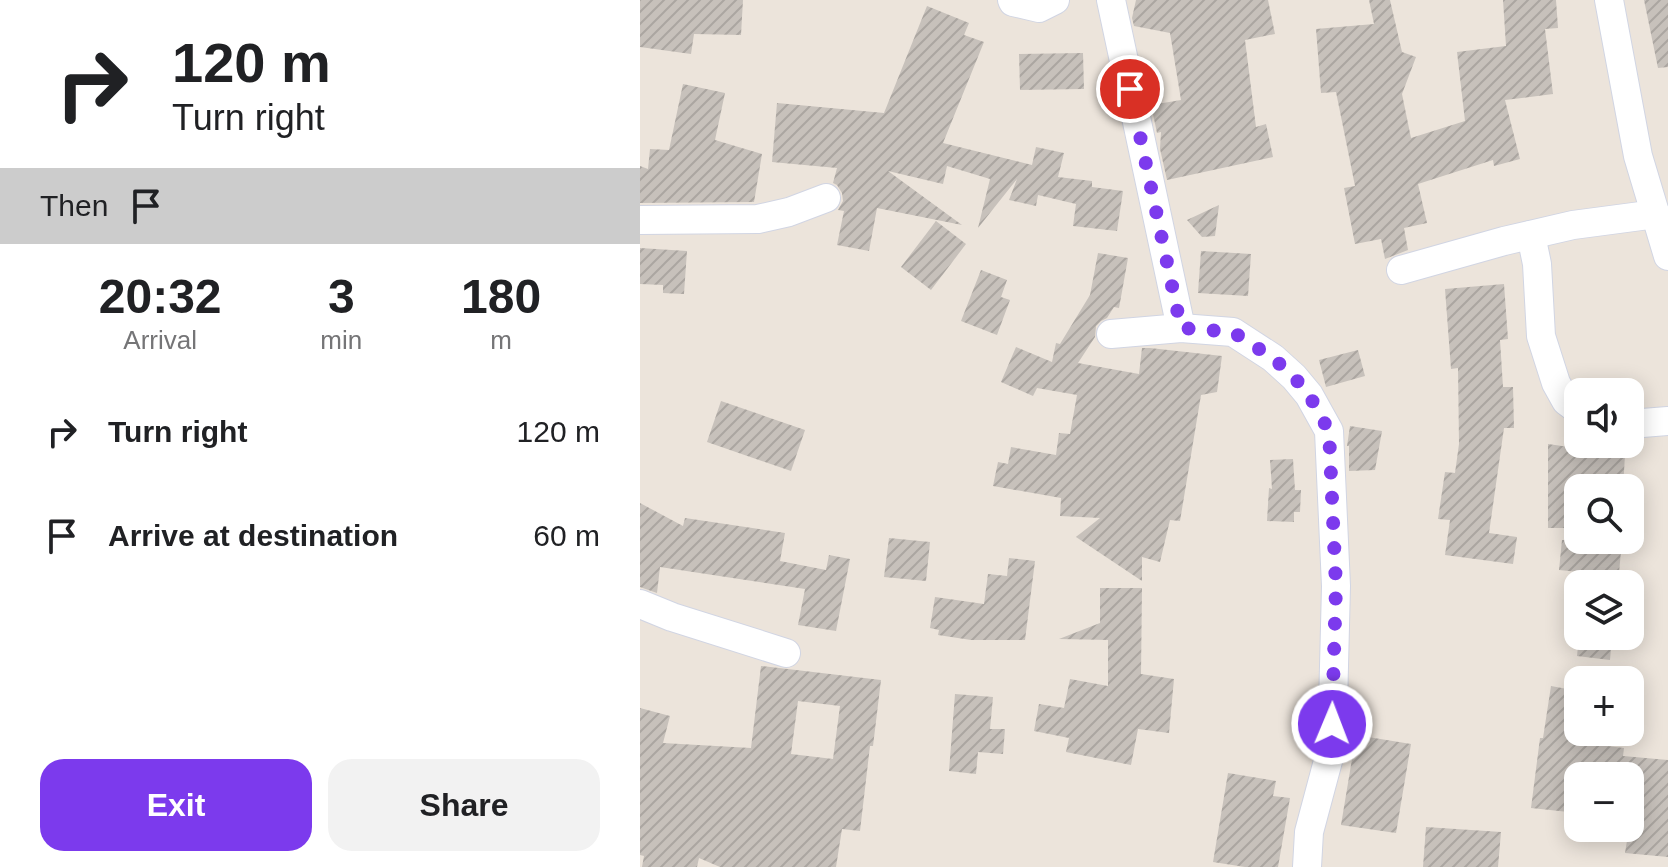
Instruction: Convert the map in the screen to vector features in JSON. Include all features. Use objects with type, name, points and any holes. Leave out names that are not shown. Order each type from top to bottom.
[{"type":"street","points":[[1012,0],[1039,8],[1055,0]]},
{"type":"street","points":[[1111,0],[1181,328]]},
{"type":"street","points":[[1609,0],[1638,156],[1668,256]]},
{"type":"street","points":[[640,220],[758,219],[789,212],[826,198]]},
{"type":"street","points":[[1401,270],[1573,225],[1656,214]]},
{"type":"street","points":[[1531,235],[1537,264],[1541,336],[1556,383],[1564,397]]},
{"type":"street","points":[[1111,334],[1181,328],[1233,332],[1273,358],[1294,377],[1309,395],[1329,431],[1336,586],[1332,746],[1309,832],[1307,867]]},
{"type":"street","points":[[1644,423],[1668,421]]},
{"type":"street","points":[[640,604],[786,653]]},
{"type":"building","points":[[640,0],[743,0],[741,35],[694,34],[691,54],[640,47]]},
{"type":"building","points":[[1136,0],[1268,0],[1275,34],[1245,40],[1256,127],[1266,124],[1273,157],[1167,180],[1160,149],[1161,132],[1157,133],[1151,105],[1181,100],[1170,33],[1134,26],[1132,18]]},
{"type":"building","points":[[1369,0],[1390,0],[1402,52],[1416,57],[1402,94],[1411,138],[1465,121],[1457,52],[1506,46],[1503,0],[1556,0],[1558,28],[1545,29],[1553,94],[1505,100],[1520,159],[1494,166],[1493,160],[1418,184],[1427,223],[1404,228],[1408,250],[1385,259],[1381,239],[1355,244],[1344,188],[1355,186],[1336,92],[1321,93],[1316,29],[1374,24]]},
{"type":"building","points":[[1644,0],[1668,0],[1668,67],[1658,68]]},
{"type":"building","points":[[927,6],[969,23],[964,35],[984,42],[943,143],[1032,165],[1036,147],[1064,153],[1058,177],[1092,181],[1092,187],[1123,191],[1117,231],[1073,226],[1076,204],[1038,195],[1036,206],[1009,200],[1017,179],[978,228],[990,179],[947,166],[943,184],[888,171],[962,225],[877,208],[869,251],[837,245],[844,211],[838,210],[843,201],[842,193],[833,183],[837,168],[772,162],[777,103],[884,113]]},
{"type":"building","points":[[1083,53],[1084,89],[1020,90],[1019,54]]},
{"type":"building","points":[[683,84],[725,93],[715,140],[762,154],[754,202],[640,203],[640,166],[648,169],[650,149],[669,150]]},
{"type":"building","points":[[1219,205],[1215,236],[1202,237],[1187,220]]},
{"type":"building","points":[[936,221],[966,244],[931,290],[901,267]]},
{"type":"building","points":[[640,248],[687,251],[684,294],[663,293],[663,285],[640,284]]},
{"type":"building","points":[[1201,251],[1251,254],[1248,296],[1198,293]]},
{"type":"building","points":[[1098,253],[1128,258],[1119,308],[1114,307],[1107,318],[1096,326],[1095,337],[1078,363],[1139,374],[1142,348],[1222,356],[1217,392],[1201,395],[1180,521],[1170,520],[1160,562],[1142,557],[1142,581],[1076,537],[1100,518],[1060,516],[1061,498],[993,486],[998,462],[1008,464],[1011,447],[1056,455],[1059,433],[1070,434],[1077,395],[1037,388],[1033,396],[1001,382],[1016,347],[1052,362],[1056,343],[1060,344],[1090,295]]},
{"type":"building","points":[[981,270],[1007,280],[1001,297],[1010,300],[997,335],[961,321]]},
{"type":"building","points":[[1504,284],[1508,339],[1500,340],[1503,387],[1513,387],[1514,428],[1504,428],[1489,533],[1517,537],[1513,564],[1445,555],[1450,520],[1438,519],[1445,472],[1455,473],[1459,444],[1458,368],[1451,369],[1445,289]]},
{"type":"building","points":[[1358,350],[1365,376],[1326,387],[1319,360]]},
{"type":"building","points":[[721,401],[805,430],[791,471],[707,442]]},
{"type":"building","points":[[1350,426],[1382,431],[1375,470],[1349,471],[1347,446]]},
{"type":"building","points":[[1548,444],[1564,446],[1564,458],[1625,458],[1624,474],[1564,474],[1564,528],[1548,528]]},
{"type":"building","points":[[1293,459],[1295,490],[1301,490],[1300,512],[1294,512],[1294,522],[1267,521],[1269,488],[1272,489],[1270,460]]},
{"type":"building","points":[[640,503],[683,526],[685,518],[785,533],[780,561],[826,570],[829,555],[850,559],[836,631],[798,625],[805,589],[660,567],[657,593],[640,587]]},
{"type":"building","points":[[889,538],[930,542],[926,581],[884,577]]},
{"type":"building","points":[[1562,540],[1564,554],[1621,554],[1619,570],[1559,570]]},
{"type":"building","points":[[1009,558],[1035,561],[1025,640],[971,640],[938,635],[939,630],[930,628],[935,597],[984,604],[988,574],[1007,576]]},
{"type":"building","points":[[1100,588],[1142,588],[1141,674],[1174,679],[1169,733],[1138,729],[1131,765],[1066,752],[1069,738],[1034,731],[1039,704],[1064,708],[1070,679],[1108,686],[1108,640],[1059,639],[1100,623]]},
{"type":"building","points":[[1578,650],[1611,650],[1610,660],[1577,656]]},
{"type":"building","points":[[761,666],[881,680],[860,831],[842,829],[836,867],[720,867],[699,858],[697,867],[642,867],[640,708],[670,716],[663,743],[751,748]],"holes":[[[798,701],[840,706],[833,759],[791,754]]]},
{"type":"building","points":[[1551,686],[1564,688],[1564,746],[1624,748],[1623,756],[1668,760],[1668,857],[1625,853],[1627,842],[1644,842],[1644,762],[1564,762],[1564,812],[1531,808],[1540,738],[1543,738]]},
{"type":"building","points":[[955,694],[993,697],[990,729],[1005,729],[1003,754],[978,752],[976,774],[949,771]]},
{"type":"building","points":[[1356,735],[1411,744],[1396,833],[1341,825]]},
{"type":"building","points":[[1228,773],[1276,781],[1273,796],[1290,798],[1278,867],[1245,867],[1213,862]]},
{"type":"building","points":[[1426,827],[1501,832],[1498,867],[1423,867]]},
{"type":"route","points":[[1130,89],[1181,328],[1233,332],[1273,358],[1309,395],[1329,431],[1336,586],[1332,724]]}]
